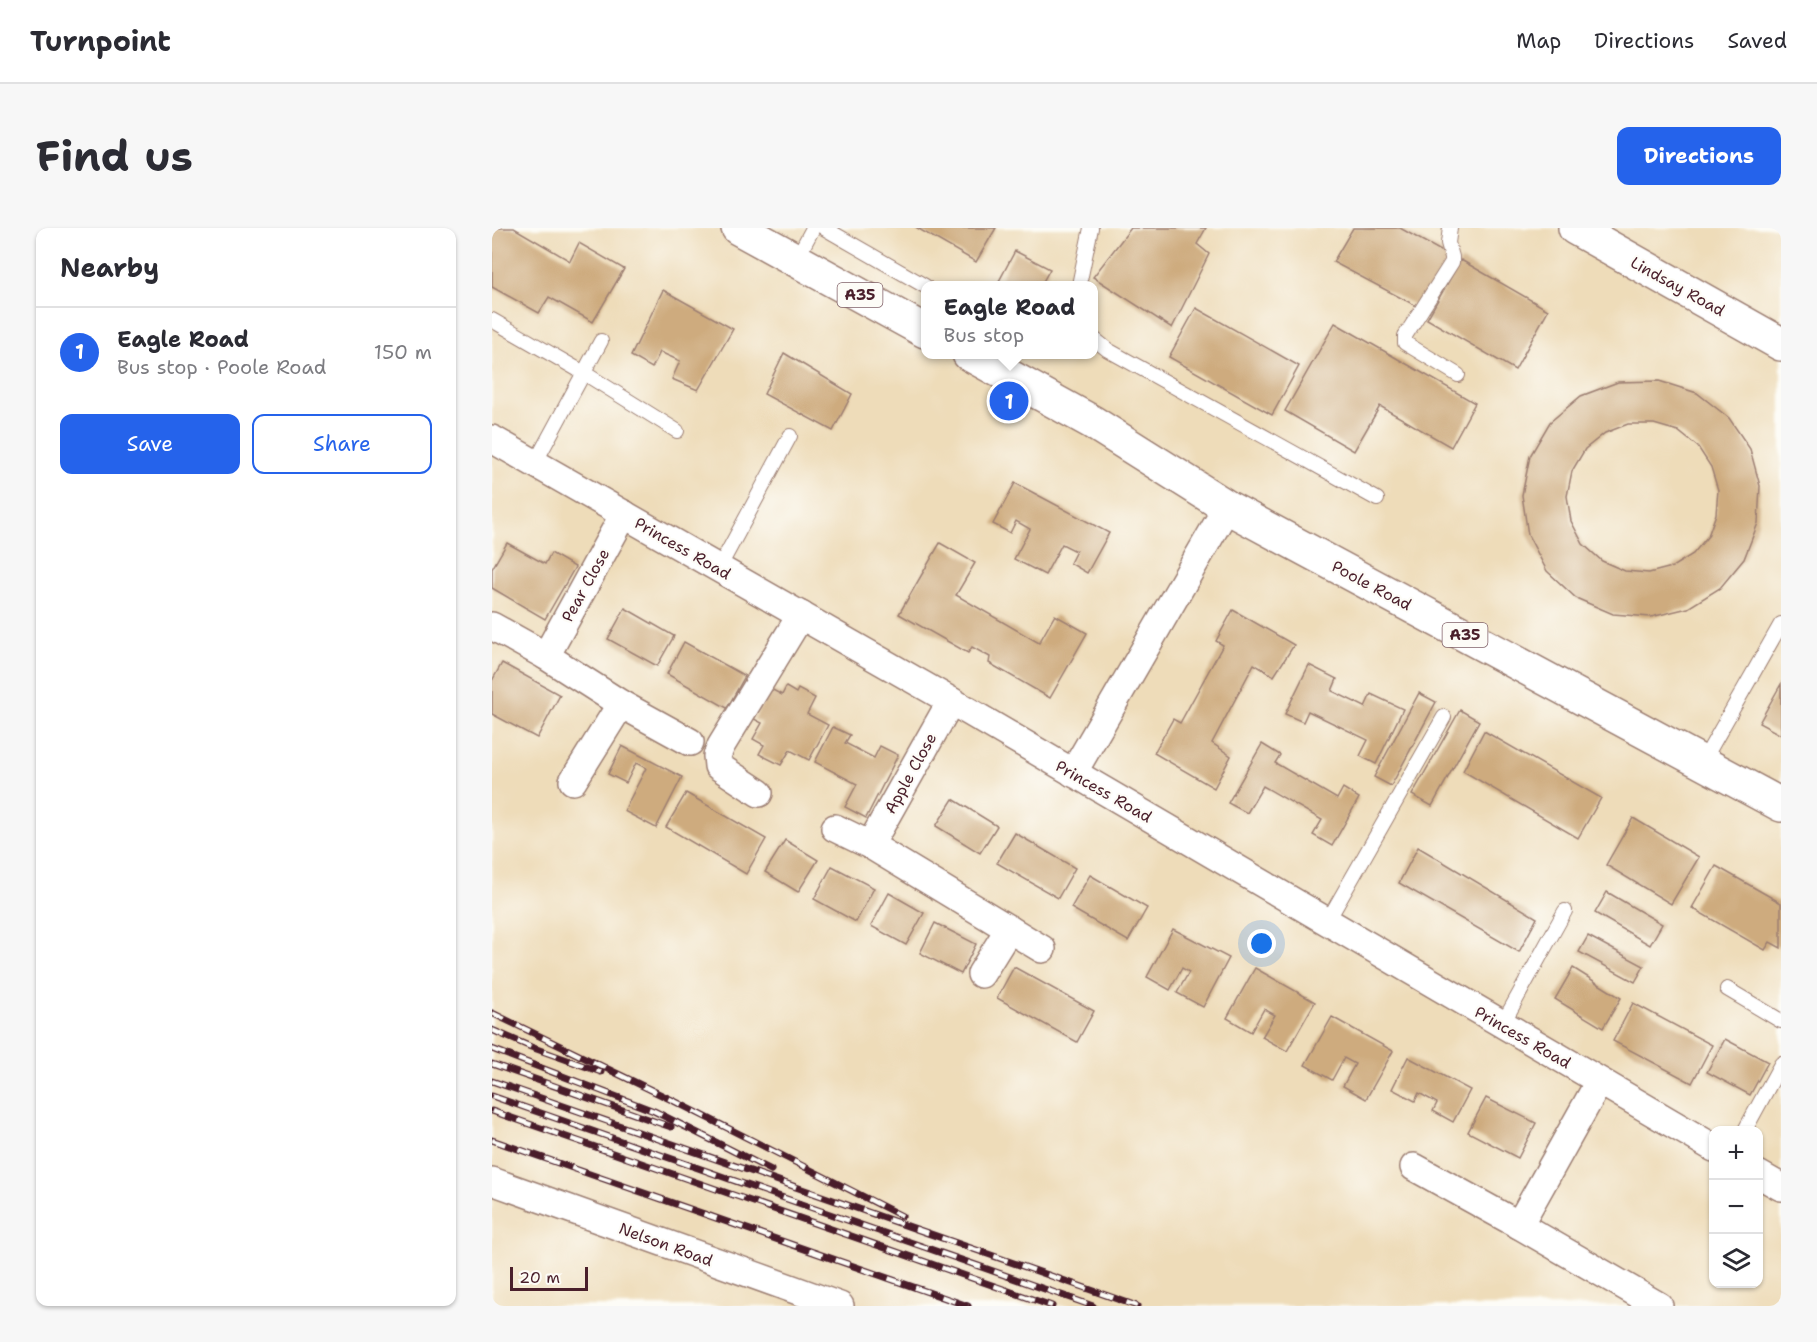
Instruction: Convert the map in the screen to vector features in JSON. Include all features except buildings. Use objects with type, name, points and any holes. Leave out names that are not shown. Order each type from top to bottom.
[{"type":"main road","name":"A35","points":[[738,228],[921,329]]},
{"type":"main road","name":"Lindsay Road","points":[[1575,228],[1781,344]]},
{"type":"main road","name":"Poole Road","points":[[978,359],[1092,422],[1227,507],[1781,805]]},
{"type":"street","name":"Princess Road","points":[[492,438],[951,701],[1709,1146]]},
{"type":"street","points":[[1073,773],[1227,507]]},
{"type":"street","name":"Pear Close","points":[[546,656],[624,514]]},
{"type":"street","points":[[759,793],[718,766],[717,756],[801,615]]},
{"type":"street","points":[[492,626],[546,656],[621,704],[690,742]]},
{"type":"street","name":"Apple Close","points":[[870,845],[951,701]]},
{"type":"street","points":[[573,781],[621,704]]},
{"type":"street","points":[[835,828],[870,845],[1042,949]]},
{"type":"street","points":[[981,974],[1009,929]]},
{"type":"street","points":[[1519,1225],[1599,1082]]},
{"type":"street","points":[[1414,1167],[1659,1306]]},
{"type":"street","points":[[1763,1177],[1781,1186]]},
{"type":"street","name":"Nelson Road","points":[[492,1181],[805,1300],[840,1306]]},
{"type":"lane","points":[[796,260],[813,228]]},
{"type":"lane","points":[[824,228],[921,284]]},
{"type":"lane","points":[[1080,281],[1091,228]]},
{"type":"lane","points":[[1450,228],[1448,243],[1452,262],[1405,336],[1405,343],[1458,375]]},
{"type":"lane","points":[[492,320],[584,373],[677,431]]},
{"type":"lane","points":[[535,463],[601,341]]},
{"type":"lane","points":[[1098,342],[1108,350],[1377,499]]},
{"type":"lane","points":[[719,568],[790,436]]},
{"type":"lane","points":[[1702,763],[1781,624]]},
{"type":"lane","points":[[1327,922],[1444,717]]},
{"type":"lane","points":[[1502,1025],[1565,912]]},
{"type":"lane","points":[[1727,989],[1781,1021]]},
{"type":"lane","points":[[1749,1126],[1781,1064]]},
{"type":"railway","points":[[492,1013],[674,1101],[902,1216]]},
{"type":"railway","points":[[492,1030],[531,1047],[601,1072]]},
{"type":"railway","points":[[492,1049],[654,1111],[771,1170]]},
{"type":"railway","points":[[492,1064],[671,1127]]},
{"type":"railway","points":[[492,1081],[1137,1306]]},
{"type":"railway","points":[[492,1096],[1093,1306]]},
{"type":"railway","points":[[492,1111],[1052,1306]]},
{"type":"railway","points":[[492,1140],[968,1306]]},
{"type":"place","name":"Eagle Road","points":[[1009,401]]}]
